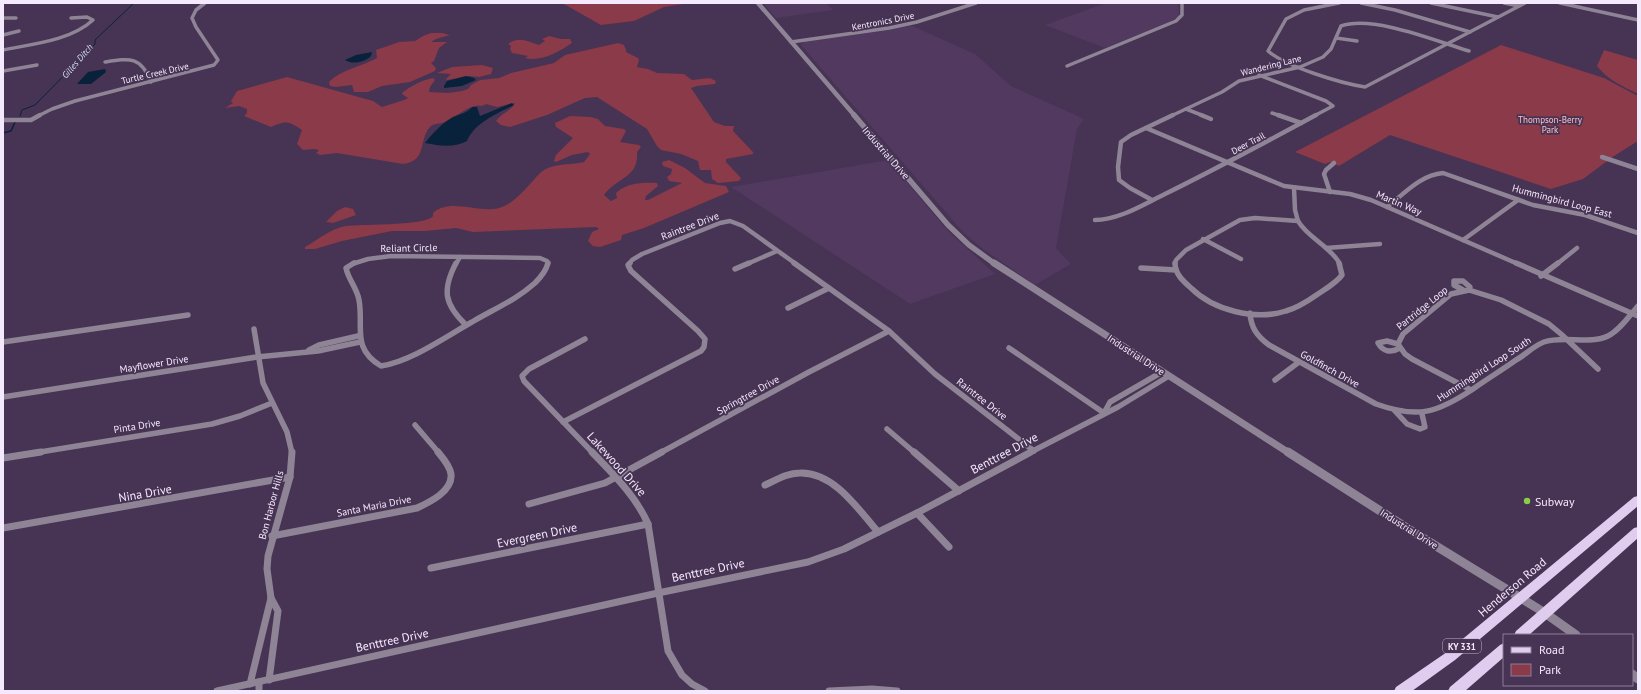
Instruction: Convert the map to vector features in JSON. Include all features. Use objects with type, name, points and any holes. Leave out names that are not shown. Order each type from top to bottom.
[{"type":"main road","name":"Henderson Road","points":[[1401,691],[1450,656],[1638,500]]},
{"type":"main road","points":[[1521,634],[1638,531]]},
{"type":"main road","name":"KY 331","points":[[1455,691],[1503,650]]},
{"type":"street","name":"Turtle Creek Drive","points":[[3,120],[31,120],[52,109],[75,101],[204,69],[214,65],[218,62],[216,56],[193,21],[194,14],[204,5],[210,3]]},
{"type":"street","name":"Industrial Drive","points":[[758,3],[948,225],[970,245],[1012,276],[1410,530],[1545,613],[1575,634]]},
{"type":"street","name":"Kentronics Drive","points":[[791,42],[889,28],[917,22],[976,3]]},
{"type":"street","points":[[1067,66],[1176,21],[1182,16],[1182,3]]},
{"type":"street","points":[[1339,3],[1299,12],[1286,19],[1268,51],[1269,54],[1300,67],[1366,87],[1525,3]]},
{"type":"street","points":[[1360,3],[1395,10],[1470,32]]},
{"type":"street","points":[[1431,3],[1498,17]]},
{"type":"street","points":[[1504,3],[1518,6]]},
{"type":"street","points":[[1560,3],[1638,20]]},
{"type":"street","points":[[3,50],[58,37],[80,29],[93,20],[87,17],[71,18]]},
{"type":"street","points":[[3,18],[16,18]]},
{"type":"street","name":"Wandering Lane","points":[[1152,200],[1121,182],[1118,177],[1121,143],[1127,137],[1226,90],[1239,81],[1259,75],[1300,67],[1326,55],[1331,49],[1341,26],[1361,23],[1388,27],[1469,51]]},
{"type":"street","points":[[3,35],[19,32]]},
{"type":"street","points":[[1336,38],[1357,41]]},
{"type":"street","points":[[105,62],[119,60],[137,62],[144,67],[151,82]]},
{"type":"street","points":[[3,71],[37,65]]},
{"type":"street","name":"Deer Trail","points":[[1095,220],[1113,218],[1152,200],[1228,163],[1333,105],[1259,75]]},
{"type":"street","points":[[1186,109],[1211,119]]},
{"type":"street","points":[[1272,112],[1301,123]]},
{"type":"street","name":"Martin Way","points":[[1146,128],[1270,181],[1294,188],[1356,195],[1638,316]]},
{"type":"street","points":[[1602,157],[1638,169]]},
{"type":"street","points":[[1330,192],[1324,174],[1326,170],[1334,164]]},
{"type":"street","name":"Hummingbird Loop East","points":[[1387,207],[1428,177],[1436,173],[1445,173],[1518,200],[1542,207],[1585,215],[1638,233]]},
{"type":"street","points":[[1294,188],[1298,221],[1304,229],[1336,258],[1342,267],[1342,275],[1336,282],[1297,308],[1274,314],[1250,313],[1225,308],[1205,300],[1188,286],[1176,270],[1175,263],[1178,256],[1204,239],[1240,220],[1255,218],[1298,221]]},
{"type":"street","points":[[1463,240],[1518,200]]},
{"type":"street","name":"Raintree Drive","points":[[563,422],[701,351],[704,347],[705,339],[631,271],[628,265],[632,260],[708,227],[730,221],[743,226],[889,331],[935,374],[1034,451]]},
{"type":"street","points":[[1204,239],[1241,259]]},
{"type":"street","points":[[1326,248],[1380,244]]},
{"type":"street","points":[[1542,276],[1578,248]]},
{"type":"street","points":[[735,269],[777,251]]},
{"type":"street","name":"Reliant Circle","points":[[392,256],[460,257],[540,258],[548,263],[541,277],[525,292],[502,307],[466,325],[440,341],[384,366],[378,365],[372,360],[360,342],[358,336],[359,299],[346,272],[346,268],[362,261],[392,256]]},
{"type":"street","points":[[460,257],[449,278],[447,295],[452,311],[466,325]]},
{"type":"street","points":[[1141,268],[1176,270]]},
{"type":"street","points":[[788,308],[829,288]]},
{"type":"street","name":"Partridge Loop","points":[[1471,390],[1412,359],[1399,346],[1400,337],[1409,329],[1451,294],[1466,290],[1491,296],[1551,326],[1598,369]]},
{"type":"street","name":"Hummingbird Loop South","points":[[1422,414],[1439,410],[1538,344],[1550,340],[1589,340],[1607,337],[1614,332],[1638,306]]},
{"type":"street","name":"Goldfinch Drive","points":[[1250,313],[1253,330],[1269,345],[1367,400],[1394,411],[1422,414]]},
{"type":"street","points":[[3,342],[188,315]]},
{"type":"street","name":"Bon Harbor Hills","points":[[254,328],[257,357],[263,383],[287,432],[292,452],[290,477],[272,536],[268,556],[267,569],[271,598],[278,611],[269,680]]},
{"type":"street","name":"Springtree Drive","points":[[529,504],[605,483],[617,478],[659,453],[809,372],[889,331]]},
{"type":"street","name":"Mayflower Drive","points":[[307,351],[319,345],[358,336]]},
{"type":"street","name":"Lakewood Drive","points":[[585,339],[537,364],[522,376],[524,381],[617,478],[641,508],[648,524],[668,651],[684,678],[693,685],[705,691]]},
{"type":"street","name":"Mayflower Drive","points":[[3,397],[257,357],[307,351],[318,352],[360,342]]},
{"type":"street","points":[[1009,348],[1104,413]]},
{"type":"street","points":[[1275,380],[1299,362]]},
{"type":"street","name":"Benttree Drive","points":[[217,691],[658,593],[808,562],[844,550],[1118,407],[1166,374]]},
{"type":"street","name":"Pinta Drive","points":[[3,458],[212,424],[240,416],[272,403]]},
{"type":"street","points":[[1394,411],[1407,424],[1420,429],[1425,427],[1422,414]]},
{"type":"street","name":"Santa Maria Drive","points":[[272,536],[418,508],[435,499],[447,486],[450,479],[448,466],[415,425]]},
{"type":"street","points":[[887,429],[959,491]]},
{"type":"street","points":[[765,485],[801,472],[824,478],[836,487],[878,532]]},
{"type":"street","name":"Nina Drive","points":[[3,528],[290,477]]},
{"type":"street","points":[[917,513],[949,547]]},
{"type":"street","name":"Evergreen Drive","points":[[431,568],[648,524]]},
{"type":"street","name":"Bon Harbor Hills","points":[[250,684],[271,598]]},
{"type":"street","points":[[259,691],[260,682]]},
{"type":"street","points":[[829,691],[872,689],[897,691]]},
{"type":"shaded area","points":[[763,3],[826,3],[833,10],[776,18]]},
{"type":"shaded area","points":[[1106,3],[1178,3],[1179,16],[1167,23],[1105,48],[1045,25]]},
{"type":"shaded area","points":[[910,25],[975,54],[1011,86],[1084,119],[1077,129],[1056,248],[1071,264],[1035,285],[983,249],[963,232],[801,45],[805,41]]},
{"type":"shaded area","points":[[888,160],[948,231],[995,274],[910,304],[731,187]]},
{"type":"green space","points":[[562,3],[690,3],[664,7],[634,21],[601,25]]},
{"type":"green space","points":[[431,33],[450,35],[431,42],[447,42],[439,48],[434,61],[431,63],[436,68],[435,71],[410,82],[382,86],[368,92],[354,92],[352,85],[336,87],[330,86],[329,82],[340,74],[377,58],[376,50],[399,42],[415,41]]},
{"type":"green space","points":[[549,36],[561,39],[570,39],[572,43],[561,50],[537,59],[525,58],[528,56],[512,53],[510,49],[511,46],[508,44],[519,40],[539,45],[545,41],[542,39]]},
{"type":"green space","points":[[618,43],[624,45],[626,52],[638,58],[639,60],[637,67],[648,69],[657,73],[684,74],[692,80],[710,78],[716,81],[715,84],[691,88],[714,122],[725,126],[734,126],[733,131],[753,152],[753,154],[726,159],[726,162],[741,178],[739,181],[718,183],[712,179],[711,170],[700,170],[698,161],[681,154],[661,150],[647,129],[597,97],[585,98],[547,115],[510,127],[501,125],[496,121],[515,103],[497,107],[486,104],[483,106],[474,106],[445,122],[435,124],[430,127],[426,132],[421,149],[416,159],[403,164],[337,153],[320,155],[316,153],[319,150],[303,150],[297,144],[302,130],[294,125],[284,122],[271,127],[244,116],[247,113],[247,109],[239,106],[225,108],[233,103],[231,101],[237,91],[287,77],[373,101],[382,107],[408,98],[402,94],[403,92],[425,80],[433,78],[435,80],[430,87],[429,92],[448,93],[462,91],[468,89],[471,85],[480,80],[499,78],[511,73],[554,63],[565,55]]},
{"type":"green space","name":"Thompson-Berry Park","points":[[1501,45],[1604,78],[1638,96],[1638,141],[1614,156],[1583,179],[1551,189],[1390,135],[1339,166],[1330,162],[1325,164],[1295,152]]},
{"type":"green space","points":[[1604,50],[1638,60],[1638,94],[1611,79],[1597,66]]},
{"type":"green space","points":[[482,65],[493,68],[491,74],[479,77],[469,76],[447,80],[446,79],[451,74],[437,73],[452,67]]},
{"type":"green space","points":[[570,116],[590,117],[598,119],[605,126],[624,129],[626,131],[620,142],[639,145],[641,147],[637,152],[635,167],[604,195],[611,201],[617,198],[616,193],[630,185],[657,183],[658,186],[646,196],[645,200],[648,200],[682,183],[669,181],[667,177],[671,174],[672,169],[663,166],[662,162],[669,160],[685,168],[705,183],[726,186],[729,192],[644,228],[622,235],[621,240],[600,247],[593,246],[588,241],[592,232],[599,229],[596,227],[473,232],[456,228],[425,231],[392,231],[342,241],[315,249],[305,249],[305,247],[340,227],[419,222],[428,219],[439,209],[446,207],[462,206],[493,209],[509,204],[545,169],[557,165],[584,162],[590,154],[588,152],[572,155],[556,162],[554,161],[556,155],[573,138],[556,127],[555,123]]},
{"type":"green space","points":[[345,207],[353,209],[356,215],[333,223],[326,222],[337,211]]},
{"type":"water","points":[[372,52],[371,56],[362,61],[355,63],[345,60],[356,55]]},
{"type":"water","points":[[105,69],[106,72],[91,84],[77,84],[88,72]]},
{"type":"water","points":[[466,76],[476,80],[462,86],[444,88],[447,81]]},
{"type":"water","points":[[512,103],[514,105],[487,119],[475,129],[467,141],[457,145],[447,146],[425,143],[445,122],[466,112],[472,107],[477,107],[480,116]]},
{"type":"waterway","name":"Gilles Ditch","points":[[20,116],[22,110],[35,105],[95,44],[95,40],[134,3]]},
{"type":"waterway","name":"Gilles Ditch","points":[[3,133],[11,131],[15,122]]},
{"type":"place","name":"Subway","points":[[1527,501]]}]
